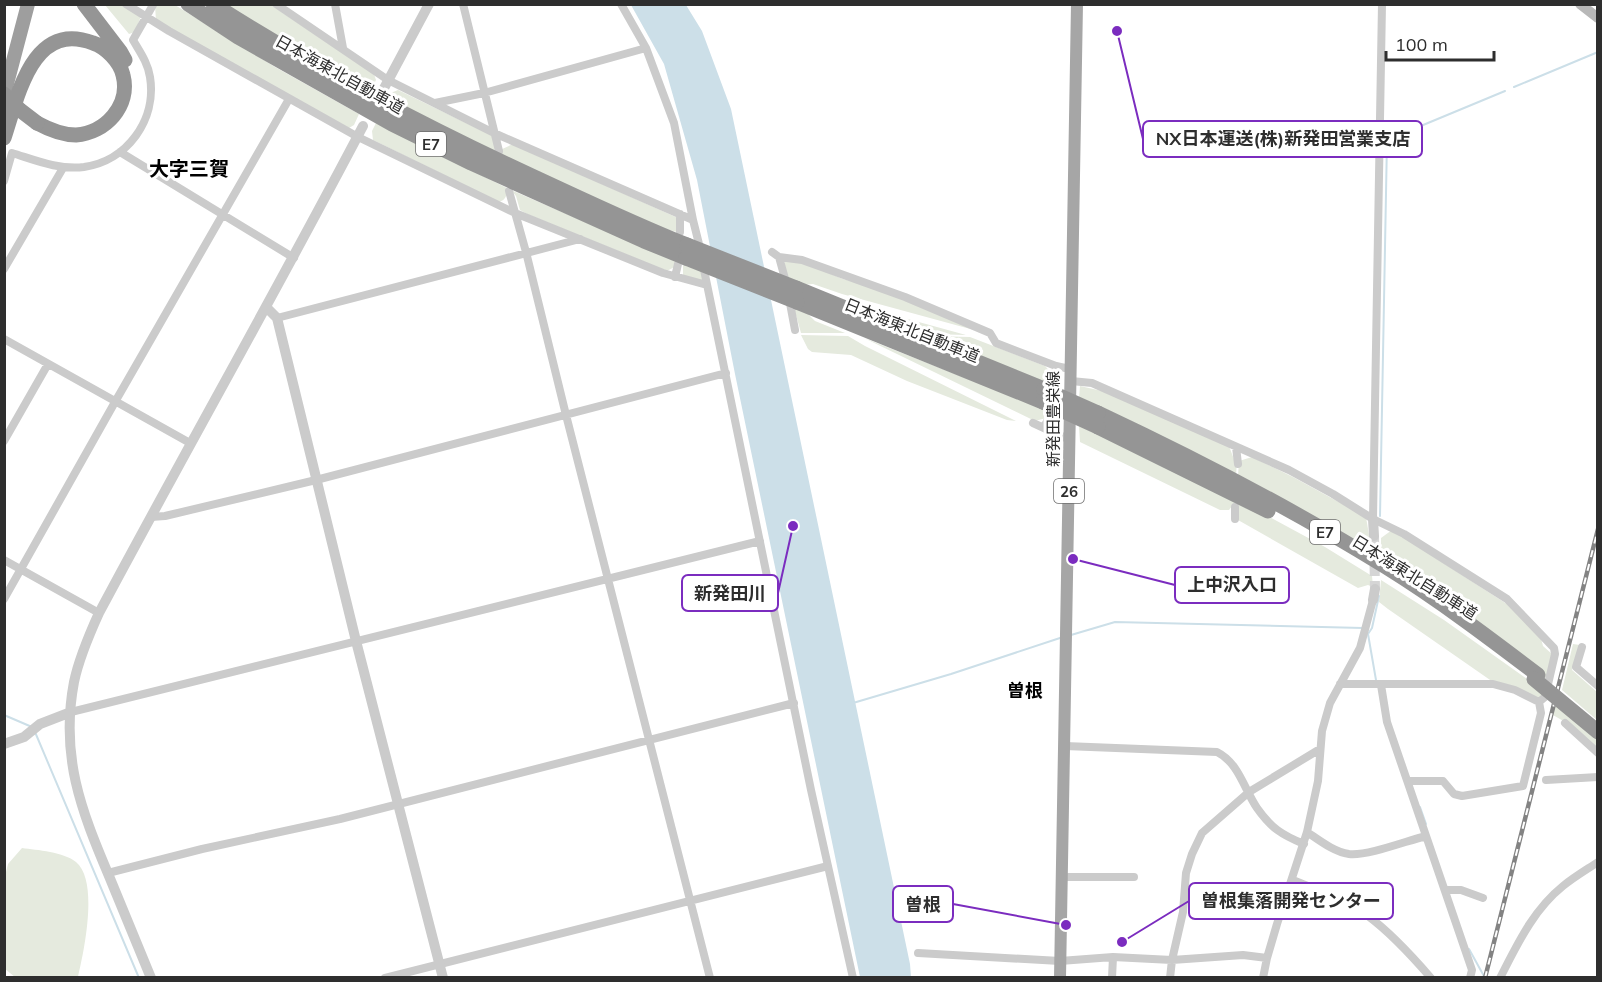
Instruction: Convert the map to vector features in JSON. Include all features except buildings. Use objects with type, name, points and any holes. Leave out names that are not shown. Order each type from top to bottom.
[{"type":"highway","points":[[4,60],[19,4]]},
{"type":"highway","points":[[4,138],[23,79],[29,67],[42,51],[59,40],[80,38],[98,44],[114,57],[123,75],[123,96],[117,112],[104,126],[92,132],[74,135],[35,126],[20,110],[4,95],[28,4]]},
{"type":"highway","points":[[4,103],[16,116],[51,136],[73,141],[93,139],[108,133],[122,117],[131,98],[131,74],[120,51],[84,4]]},
{"type":"highway","name":"日本海東北自動車道","points":[[188,4],[238,37],[392,124],[471,164],[644,242],[683,250]]},
{"type":"highway","name":"日本海東北自動車道","points":[[213,4],[250,28],[404,116],[683,250],[1098,420],[1347,554],[1454,621],[1536,677],[1598,724]]},
{"type":"highway","name":"日本海東北自動車道","points":[[1536,677],[1598,732]]},
{"type":"main road","name":"新発田豊栄線","points":[[1060,978],[1077,4]]},
{"type":"main road","points":[[1580,4],[1598,18]]},
{"type":"street","points":[[126,4],[357,137],[515,213],[675,276],[707,285]]},
{"type":"street","points":[[276,4],[388,80],[494,133],[693,220]]},
{"type":"street","points":[[334,4],[343,48]]},
{"type":"street","points":[[382,92],[429,4]]},
{"type":"street","points":[[463,4],[499,151]]},
{"type":"street","points":[[621,4],[646,48],[674,123],[853,978]]},
{"type":"street","points":[[1374,536],[1382,4]]},
{"type":"street","points":[[4,181],[12,153],[63,168],[84,167],[103,162],[120,152],[135,139],[146,119],[151,99],[150,77],[144,58],[133,40],[153,5]]},
{"type":"street","points":[[435,103],[484,93],[646,48]]},
{"type":"street","points":[[4,599],[289,99]]},
{"type":"street","points":[[151,978],[87,824],[77,792],[71,761],[70,712],[74,681],[86,642],[99,613],[190,443],[294,258],[363,126]]},
{"type":"street","points":[[120,152],[294,258]]},
{"type":"street","points":[[4,269],[63,168]]},
{"type":"street","points":[[509,191],[710,978]]},
{"type":"street","points":[[675,276],[683,250],[680,214]]},
{"type":"street","points":[[277,318],[580,239]]},
{"type":"street","points":[[795,330],[776,255],[802,260],[905,297],[990,333],[996,343],[1056,366],[1070,375],[1297,475],[1404,534],[1507,599],[1554,648],[1555,654],[1545,697],[1539,702]]},
{"type":"street","points":[[266,307],[277,318],[356,641],[443,978]]},
{"type":"street","points":[[4,339],[190,443]]},
{"type":"street","points":[[4,441],[48,364]]},
{"type":"street","points":[[1044,427],[1052,414],[1056,366]]},
{"type":"street","points":[[151,517],[165,516],[316,480],[726,373]]},
{"type":"street","points":[[1033,423],[1070,440]]},
{"type":"street","points":[[1236,447],[1238,464]]},
{"type":"street","points":[[1235,507],[1235,519]]},
{"type":"street","points":[[4,744],[24,736],[40,724],[70,712],[760,541]]},
{"type":"street","points":[[4,560],[99,613]]},
{"type":"street","points":[[1263,978],[1267,958],[1308,832],[1318,781],[1322,731],[1330,703],[1360,648],[1374,594]]},
{"type":"street","points":[[1582,647],[1576,668],[1598,686]]},
{"type":"street","points":[[1340,684],[1493,684],[1515,690],[1539,702]]},
{"type":"street","points":[[1381,685],[1387,722],[1472,970],[1470,978]]},
{"type":"street","points":[[1409,781],[1443,781],[1454,794],[1462,796],[1523,786],[1541,713],[1539,702]]},
{"type":"street","points":[[108,873],[399,804],[794,703]]},
{"type":"street","points":[[1565,723],[1598,753]]},
{"type":"street","points":[[1065,746],[1217,752],[1229,760],[1255,806],[1270,824],[1282,835],[1304,844]]},
{"type":"street","points":[[1170,978],[1183,912],[1186,873],[1202,833],[1249,792],[1320,749]]},
{"type":"street","points":[[1546,780],[1598,777]]},
{"type":"street","points":[[1308,832],[1330,847],[1348,854],[1371,851],[1426,836]]},
{"type":"street","points":[[1500,978],[1527,927],[1544,906],[1562,887],[1598,862]]},
{"type":"street","points":[[385,978],[828,866]]},
{"type":"street","points":[[1062,877],[1134,877]]},
{"type":"street","points":[[1293,880],[1347,904],[1367,916],[1389,933],[1431,978]]},
{"type":"street","points":[[1445,890],[1461,890],[1483,898]]},
{"type":"street","points":[[918,953],[1060,961],[1113,957],[1172,960],[1243,955],[1267,958]]},
{"type":"street","points":[[1112,978],[1113,957]]},
{"type":"shaded area","points":[[105,5],[121,5],[141,16],[135,32],[129,34]]},
{"type":"shaded area","points":[[155,5],[175,5],[275,67],[359,114],[354,125],[349,128],[156,21]]},
{"type":"shaded area","points":[[223,5],[271,5],[374,74],[376,80],[371,90]]},
{"type":"shaded area","points":[[631,5],[686,5],[702,31],[731,109],[911,977],[860,977],[697,180],[664,64]]},
{"type":"shaded area","points":[[398,90],[493,136],[499,155],[387,100],[393,92]]},
{"type":"shaded area","points":[[376,123],[507,188],[506,197],[499,202],[373,140],[372,131]]},
{"type":"shaded area","points":[[513,144],[678,218],[677,232],[665,229],[501,156],[500,150]]},
{"type":"shaded area","points":[[511,190],[676,261],[676,266],[667,271],[527,214],[520,210],[516,196]]},
{"type":"shaded area","points":[[786,261],[804,263],[843,279],[873,287],[985,333],[813,284],[801,285],[788,278],[784,263]]},
{"type":"shaded area","points":[[683,265],[704,272],[703,281],[683,277]]},
{"type":"shaded area","points":[[857,305],[966,335],[928,334]]},
{"type":"shaded area","points":[[794,308],[808,314],[815,321],[845,333],[801,333]]},
{"type":"shaded area","points":[[801,335],[848,336],[1016,421],[1007,420],[907,381],[851,355],[812,352]]},
{"type":"shaded area","points":[[933,336],[970,337],[1045,366],[1051,376],[1052,387]]},
{"type":"shaded area","points":[[864,338],[1049,411],[1046,418],[1035,421]]},
{"type":"shaded area","points":[[1080,386],[1102,391],[1229,446],[1235,462],[1237,461],[1236,476],[1079,398]]},
{"type":"shaded area","points":[[1079,426],[1235,499],[1234,510],[1232,506],[1229,510],[1220,510],[1080,442]]},
{"type":"shaded area","points":[[1252,457],[1366,517],[1369,535],[1373,535],[1373,551],[1238,476],[1239,461]]},
{"type":"shaded area","points":[[1238,500],[1325,547],[1372,576],[1373,587],[1368,585],[1358,588],[1238,520]]},
{"type":"shaded area","points":[[1392,530],[1510,606],[1540,635],[1543,646],[1553,655],[1548,680],[1381,558],[1381,538]]},
{"type":"shaded area","points":[[1381,580],[1444,620],[1544,691],[1541,699],[1493,682],[1388,609],[1379,602]]},
{"type":"shaded area","points":[[1573,644],[1580,645],[1572,670],[1597,692],[1597,720],[1562,690]]},
{"type":"shaded area","points":[[1556,700],[1597,736],[1597,750],[1565,722],[1553,715]]},
{"type":"shaded area","points":[[22,848],[65,856],[76,862],[83,871],[87,884],[88,917],[78,977],[15,977],[5,969],[5,876],[8,864]]},
{"type":"waterway","points":[[1514,87],[1598,52]]},
{"type":"waterway","points":[[1380,516],[1387,140],[1505,91]]},
{"type":"waterway","points":[[1376,680],[1368,634],[1372,628],[1379,596]]},
{"type":"waterway","points":[[1071,635],[1115,622],[1363,628]]},
{"type":"waterway","points":[[853,703],[1063,637]]},
{"type":"waterway","points":[[4,715],[32,727]]},
{"type":"waterway","points":[[35,732],[139,978]]},
{"type":"waterway","points":[[1420,807],[1426,824]]},
{"type":"waterway","points":[[1469,949],[1485,978]]},
{"type":"tunnel","points":[[1374,536],[1375,589]]},
{"type":"railway","points":[[1485,978],[1598,529]]},
{"type":"place","name":"NX日本運送(株)新発田営業支店","points":[[1117,31]]},
{"type":"place","name":"新発田川","points":[[793,526]]},
{"type":"place","name":"上中沢入口","points":[[1073,559]]},
{"type":"place","name":"曽根","points":[[1066,925]]},
{"type":"place","name":"曽根集落開発センター","points":[[1122,942]]},
{"type":"district","name":"大字三賀","points":[[189,168]]},
{"type":"district","name":"曽根","points":[[1025,690]]}]
